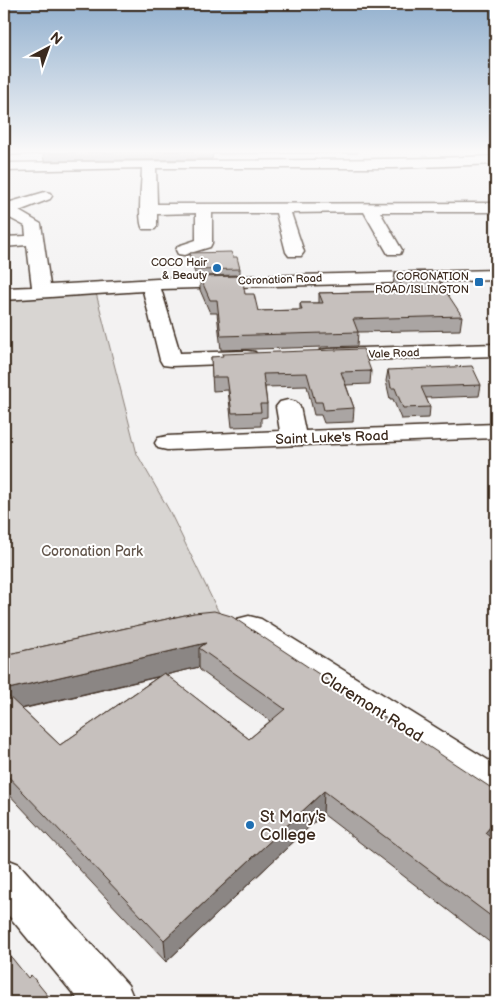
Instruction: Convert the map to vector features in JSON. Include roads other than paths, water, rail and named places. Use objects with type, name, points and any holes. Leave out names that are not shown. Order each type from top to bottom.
[{"type":"street","points":[[6,209],[42,197]]},
{"type":"street","points":[[149,226],[148,209],[152,197]]},
{"type":"street","points":[[369,207],[394,250]]},
{"type":"street","points":[[148,209],[496,207]]},
{"type":"street","points":[[184,250],[204,243],[204,208]]},
{"type":"street","points":[[282,208],[295,252]]},
{"type":"street","points":[[6,209],[33,224],[42,292]]},
{"type":"street","points":[[4,242],[35,240]]},
{"type":"street","name":"Coronation Road","points":[[4,294],[150,284],[328,277],[496,275]]},
{"type":"street","points":[[150,284],[171,360],[268,357]]},
{"type":"street","name":"Vale Road","points":[[307,355],[496,350]]},
{"type":"street","points":[[288,407],[294,438]]},
{"type":"street","name":"Saint Luke's Road","points":[[167,443],[496,431]]},
{"type":"street","name":"Claremont Road","points":[[249,627],[496,785]]},
{"type":"street","points":[[4,878],[111,1002]]},
{"type":"place","name":"COCO Hair & Beauty","points":[[217,268]]},
{"type":"place","name":"CORONATION ROAD/ISLINGTON","points":[[479,282]]},
{"type":"place","name":"St Mary's College","points":[[250,825]]},
{"type":"park label","name":"Coronation Park","points":[[92,551]]}]
